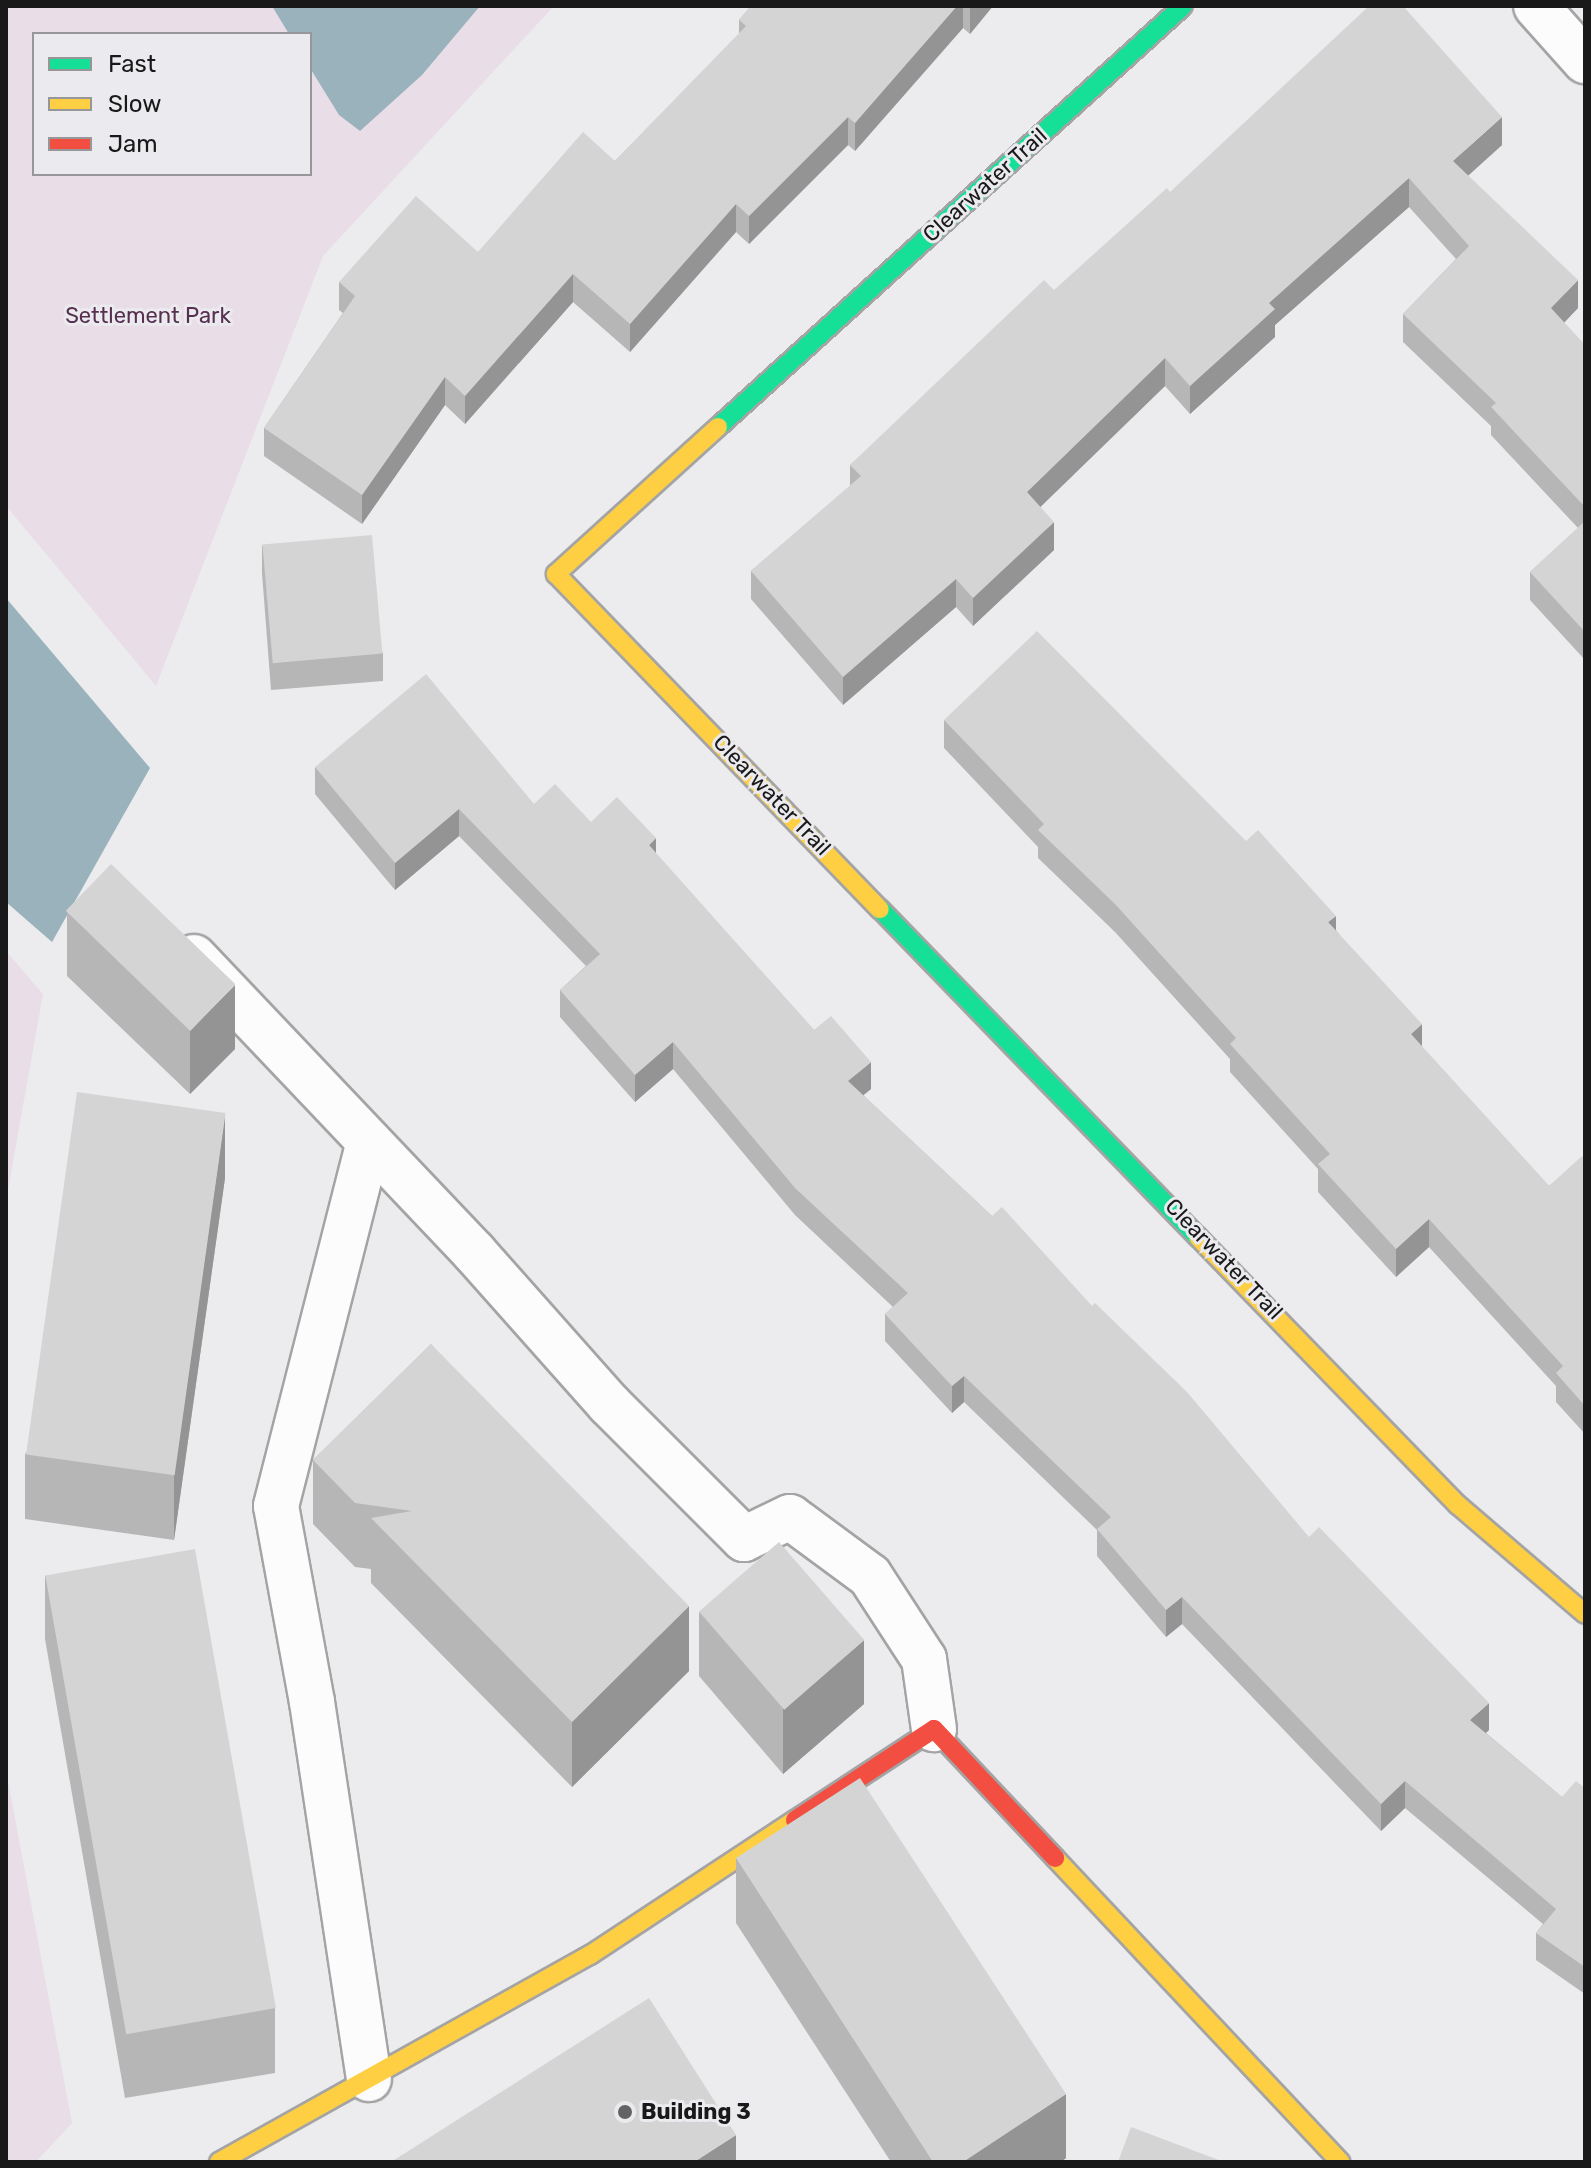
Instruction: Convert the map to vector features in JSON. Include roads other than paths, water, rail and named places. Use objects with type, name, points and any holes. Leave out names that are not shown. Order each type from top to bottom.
[{"type":"street","name":"Clearwater Trail","points":[[1183,6],[556,574],[1458,1505],[1585,1614]]},
{"type":"street","points":[[1536,6],[1585,61]]},
{"type":"street","points":[[168,928],[609,1404],[744,1539],[790,1517],[870,1576],[924,1659],[934,1729],[1340,2162]]},
{"type":"street","points":[[369,1142],[276,1506],[312,1702],[369,2079]]},
{"type":"street","points":[[219,2162],[590,1955],[934,1729]]},
{"type":"water","points":[[272,6],[480,6],[422,75],[360,131],[339,115],[312,71],[312,32],[288,32]]},
{"type":"water","points":[[6,598],[150,768],[52,942],[6,902]]},
{"type":"place","name":"Building 3","points":[[625,2112]]},
{"type":"park label","name":"Settlement Park","points":[[148,316]]}]
